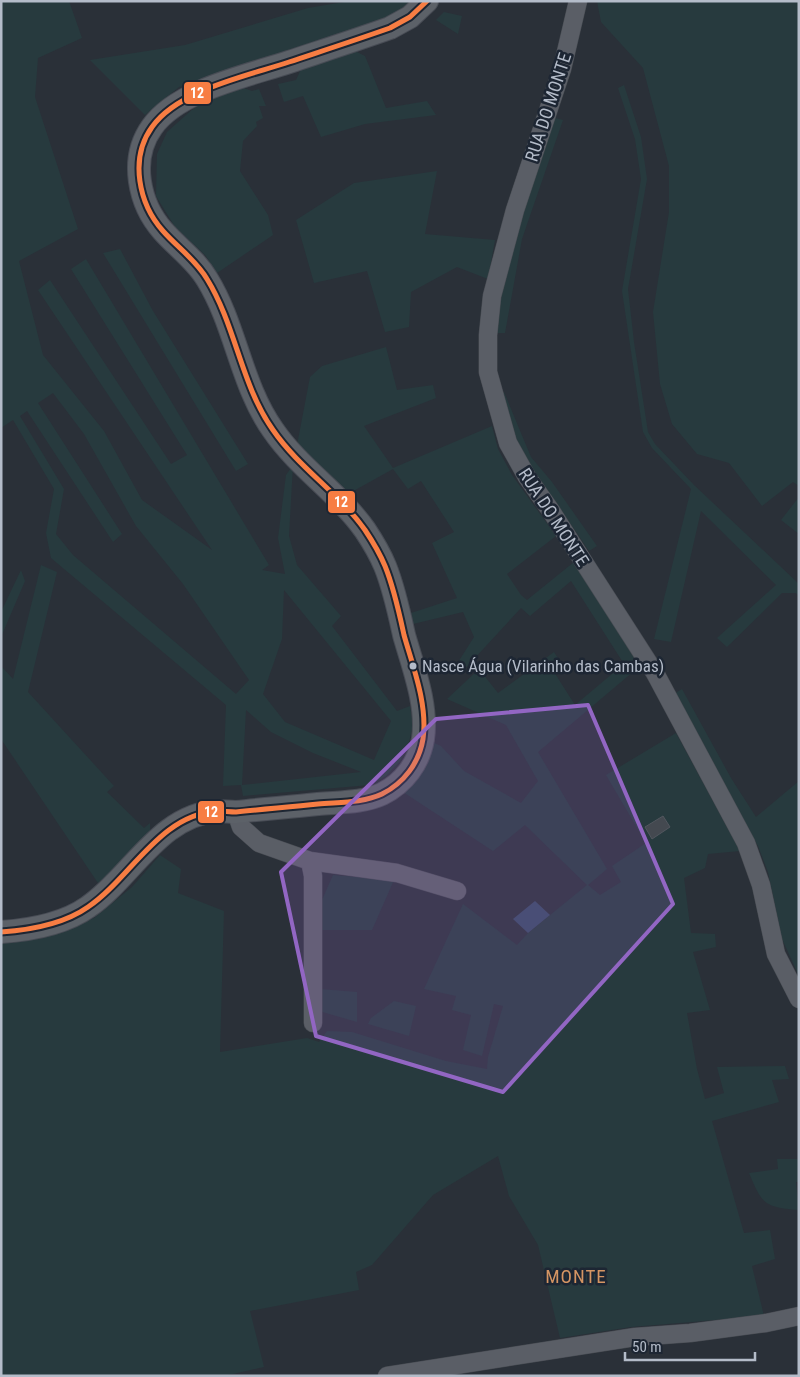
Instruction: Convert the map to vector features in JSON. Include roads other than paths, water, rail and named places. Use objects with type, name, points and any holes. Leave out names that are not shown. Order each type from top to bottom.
[{"type":"main road","points":[[1,932],[40,926],[70,917],[98,900],[150,847],[177,825],[188,819],[216,811],[236,812],[350,802],[371,798],[383,793],[406,777],[417,759],[423,738],[422,711],[391,582],[380,554],[355,516],[291,452],[274,432],[261,411],[216,292],[193,260],[162,230],[145,203],[139,175],[142,150],[152,127],[176,104],[233,80],[390,28],[410,17],[427,1]]},
{"type":"street","name":"RUA DO MONTE","points":[[578,1],[562,69],[515,210],[492,296],[488,335],[488,372],[508,443],[527,477],[551,510],[655,673],[746,843],[761,886],[776,954],[799,999]]},
{"type":"street","points":[[236,812],[241,827],[259,843],[310,861],[397,873],[457,891]]},
{"type":"street","points":[[310,861],[313,876],[313,1023]]},
{"type":"street","points":[[387,1376],[586,1344],[635,1337],[690,1333],[799,1316]]},
{"type":"water","points":[[535,901],[550,915],[528,933],[513,919]]},
{"type":"place","name":"Nasce Água (Vilarinho das Cambas)","points":[[413,666]]},
{"type":"district","name":"MONTE","points":[[576,1276]]}]
